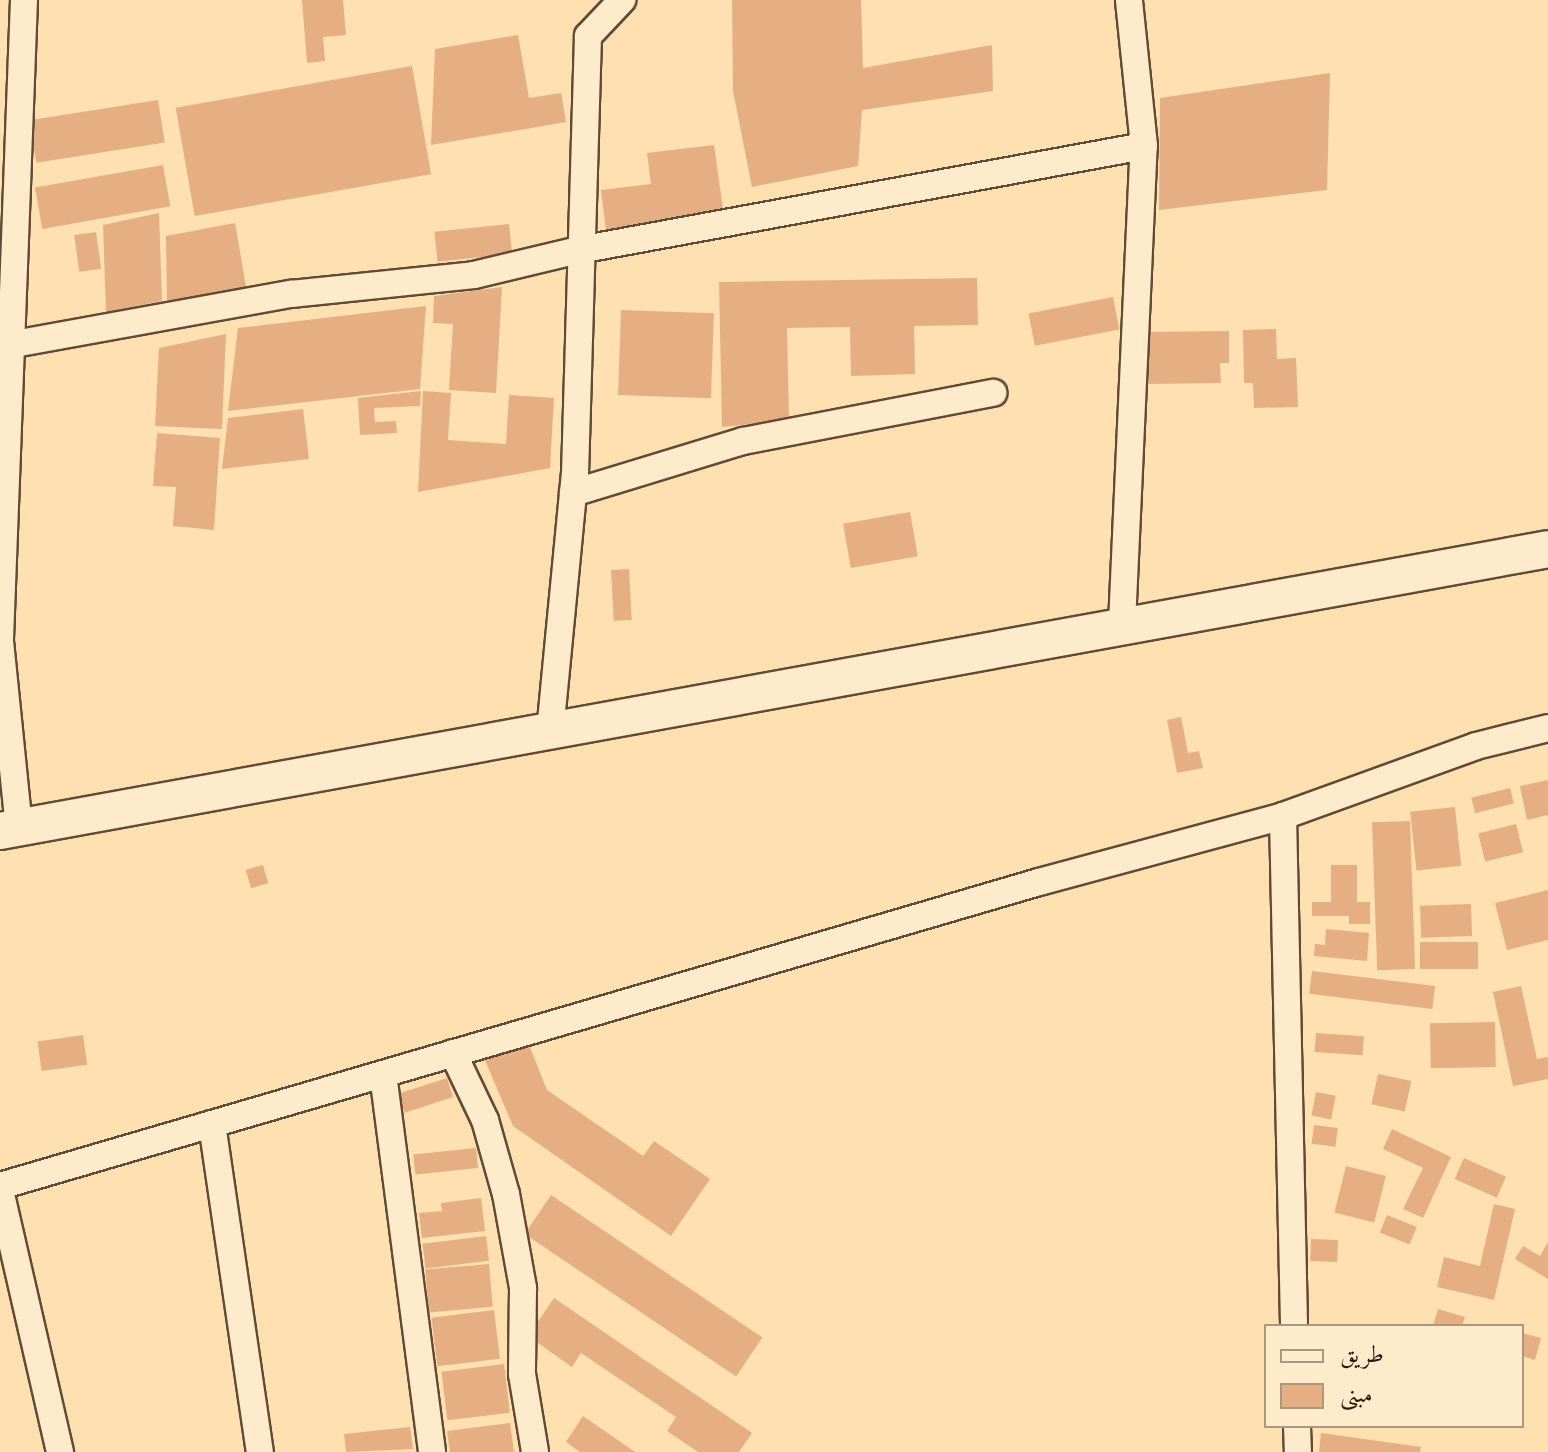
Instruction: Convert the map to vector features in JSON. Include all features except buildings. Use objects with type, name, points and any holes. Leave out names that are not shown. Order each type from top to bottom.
[{"type":"main road","points":[[10,829],[550,732],[1122,624],[1548,549]]},
{"type":"street","points":[[10,829],[0,640],[24,0]]},
{"type":"street","points":[[550,732],[573,493],[588,36],[622,0]]},
{"type":"street","points":[[1122,624],[1144,146],[1129,0]]},
{"type":"street","points":[[9,345],[291,294],[474,275],[579,250],[1144,146]]},
{"type":"street","points":[[573,493],[743,441],[993,393]]},
{"type":"street","points":[[60,1452],[0,1188],[1039,882],[1283,816],[1476,746],[1548,728]]},
{"type":"street","points":[[1283,816],[1294,1324]]},
{"type":"street","points":[[453,1053],[485,1120],[506,1194],[523,1288],[522,1374],[535,1452]]},
{"type":"street","points":[[383,1074],[432,1452]]},
{"type":"street","points":[[212,1124],[260,1452]]},
{"type":"street","points":[[1297,1428],[1298,1452]]}]
